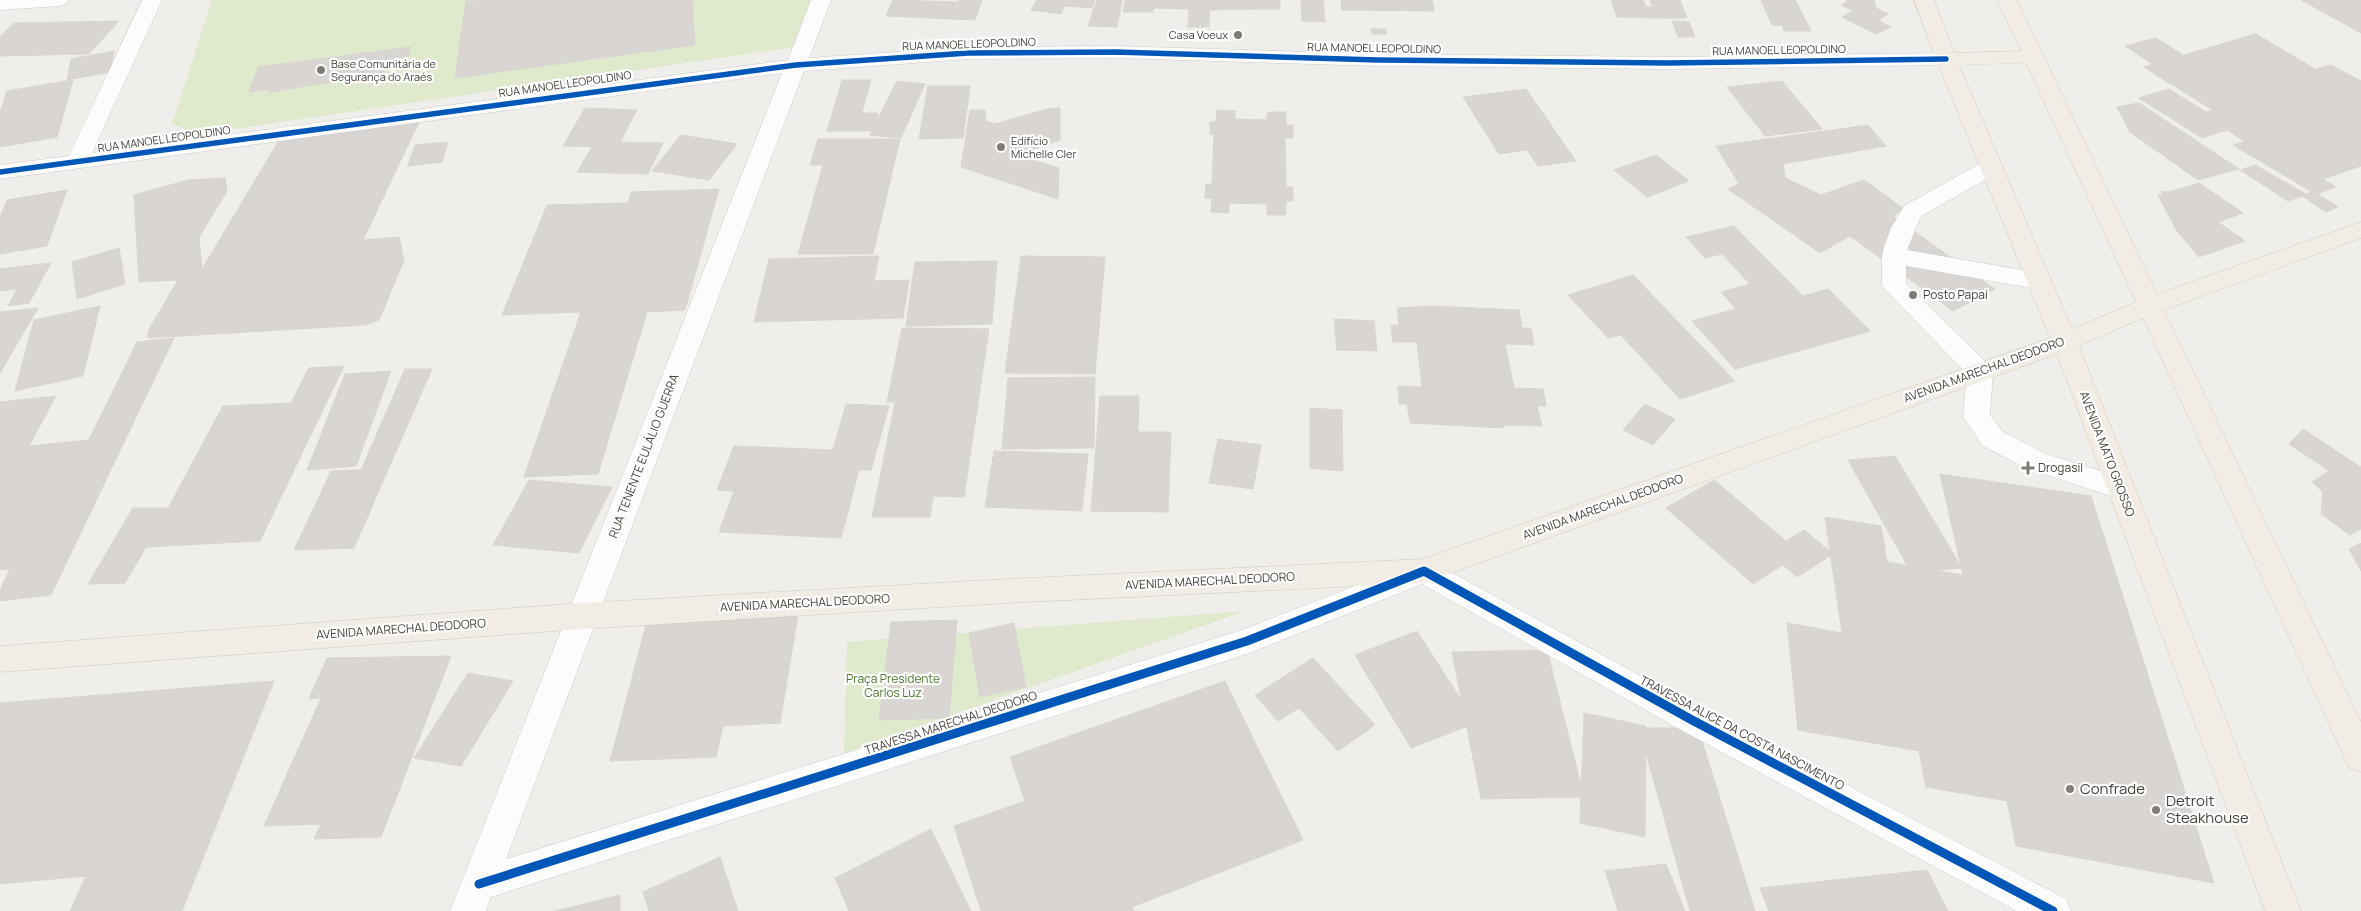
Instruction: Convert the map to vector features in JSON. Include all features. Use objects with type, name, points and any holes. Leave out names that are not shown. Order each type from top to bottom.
[{"type":"main road","name":"AVENIDA MATO GROSSO","points":[[1924,0],[1946,60],[2065,342],[2283,911]]},
{"type":"main road","points":[[2007,0],[2152,306],[2361,757]]},
{"type":"main road","points":[[1946,60],[2034,57]]},
{"type":"main road","name":"AVENIDA MARECHAL DEODORO","points":[[0,659],[582,616],[1007,591],[1424,571],[2065,342],[2152,306],[2361,230]]},
{"type":"street","points":[[0,4],[60,0]]},
{"type":"street","points":[[78,162],[152,0]]},
{"type":"street","name":"RUA TENENTE EULÁLIO GUERRA","points":[[474,897],[821,0]]},
{"type":"street","name":"RUA MANOEL LEOPOLDINO","points":[[0,172],[796,65],[968,53],[1115,52],[1398,61],[1667,63],[1946,60]]},
{"type":"street","points":[[1991,167],[1912,211],[1905,222],[1894,256],[1894,286],[1980,372],[1976,417],[1994,439],[2036,461],[2120,488]]},
{"type":"street","points":[[1894,256],[2039,281]]},
{"type":"street","name":"TRAVESSA MARECHAL DEODORO","points":[[474,897],[1247,641],[1424,571]]},
{"type":"street","name":"TRAVESSA ALICE DA COSTA NASCIMENTO","points":[[1424,571],[1692,720],[2053,911]]},
{"type":"green space","points":[[212,0],[829,0],[817,37],[788,48],[199,134],[172,124]]},
{"type":"green space","name":"Praça Presidente Carlos Luz","points":[[1245,611],[844,753],[847,642]]},
{"type":"building","points":[[692,0],[695,45],[455,78],[466,1]]},
{"type":"building","points":[[893,0],[958,2],[959,0],[982,0],[975,20],[886,16]]},
{"type":"building","points":[[1037,0],[1068,0],[1061,14],[1031,10]]},
{"type":"building","points":[[1067,0],[1095,0],[1092,8],[1065,6]]},
{"type":"building","points":[[1097,0],[1122,0],[1117,27],[1088,26]]},
{"type":"building","points":[[1125,0],[1154,0],[1153,12],[1123,12]]},
{"type":"building","points":[[1154,0],[1189,0],[1188,9],[1153,8]]},
{"type":"building","points":[[1189,0],[1210,0],[1209,27],[1188,27]]},
{"type":"building","points":[[1210,0],[1257,0],[1257,9],[1210,10]]},
{"type":"building","points":[[1257,0],[1280,0],[1280,9],[1257,9]]},
{"type":"building","points":[[1301,0],[1323,0],[1325,22],[1302,21]]},
{"type":"building","points":[[1341,0],[1432,0],[1434,11],[1342,10]]},
{"type":"building","points":[[1611,0],[1643,0],[1650,18],[1617,17]]},
{"type":"building","points":[[1650,0],[1680,0],[1687,18],[1650,18],[1646,7],[1653,7]]},
{"type":"building","points":[[1761,0],[1795,0],[1811,31],[1784,31],[1782,25],[1772,25]]},
{"type":"building","points":[[1846,0],[1874,0],[1876,8],[1888,14],[1878,20],[1891,27],[1876,34],[1842,17],[1853,11],[1841,5],[1847,2]]},
{"type":"building","points":[[2301,0],[2361,0],[2361,33]]},
{"type":"building","points":[[119,21],[89,54],[0,56],[0,37],[14,23]]},
{"type":"building","points":[[1672,21],[1689,22],[1695,37],[1678,37]]},
{"type":"building","points":[[1371,29],[1386,29],[1386,34],[1372,34]]},
{"type":"building","points":[[2256,34],[2284,51],[2240,61],[2266,78],[2251,83],[2223,67],[2169,83],[2144,67]]},
{"type":"building","points":[[2256,34],[2361,96],[2361,166],[2323,179],[2144,67]]},
{"type":"building","points":[[2156,38],[2183,55],[2153,64],[2125,46]]},
{"type":"building","name":"Base Comunitária de Segurança do Araés","points":[[411,47],[409,56],[389,59],[384,73],[269,92],[271,89],[249,92],[258,67]]},
{"type":"building","points":[[114,51],[110,72],[67,80],[71,59]]},
{"type":"building","points":[[2331,65],[2361,81],[2361,96],[2316,69]]},
{"type":"building","points":[[73,80],[57,137],[0,147],[0,112],[7,91]]},
{"type":"building","points":[[842,80],[871,80],[862,113],[878,113],[874,131],[827,131]]},
{"type":"building","points":[[897,81],[925,84],[901,138],[870,135]]},
{"type":"building","points":[[1782,81],[1822,129],[1765,136],[1727,87]]},
{"type":"building","points":[[928,86],[970,86],[963,138],[919,139]]},
{"type":"building","points":[[1526,89],[1576,161],[1538,166],[1527,150],[1499,154],[1463,97]]},
{"type":"building","points":[[2169,89],[2206,112],[2213,110],[2257,138],[2244,141],[2227,130],[2202,138],[2139,98]]},
{"type":"building","points":[[2139,103],[2239,169],[2198,180],[2130,132],[2117,107]]},
{"type":"building","points":[[585,108],[637,110],[620,142],[663,143],[648,174],[577,172],[592,147],[563,146]]},
{"type":"building","name":"Edifício Michelle Cler","points":[[1060,108],[1060,140],[1017,155],[1059,168],[1058,199],[961,167],[970,110],[985,110],[986,121],[995,124],[1047,109]]},
{"type":"building","points":[[1217,110],[1235,111],[1235,119],[1267,120],[1268,112],[1286,112],[1286,125],[1293,125],[1293,138],[1285,138],[1286,187],[1293,187],[1293,201],[1286,201],[1286,215],[1267,215],[1267,204],[1229,203],[1229,213],[1211,212],[1212,198],[1205,198],[1206,184],[1212,184],[1214,135],[1210,134],[1210,122],[1216,122]]},
{"type":"building","points":[[419,122],[363,240],[399,237],[404,260],[379,320],[365,325],[148,338],[148,331],[178,280],[139,282],[134,195],[188,180],[225,178],[227,191],[199,237],[202,269],[278,142]]},
{"type":"building","points":[[1868,125],[1886,146],[1783,164],[1785,178],[1821,195],[1864,180],[1904,209],[1893,216],[1995,289],[1953,311],[1850,236],[1820,253],[1728,189],[1739,184],[1716,146]]},
{"type":"building","points":[[681,135],[737,144],[709,180],[652,171]]},
{"type":"building","points":[[2257,138],[2336,187],[2317,194],[2338,207],[2326,212],[2302,196],[2288,201],[2240,170],[2255,165],[2306,194],[2312,192],[2233,145]]},
{"type":"building","points":[[818,139],[900,139],[873,254],[798,254],[823,165],[810,165]]},
{"type":"building","points":[[448,142],[442,162],[408,166],[415,145]]},
{"type":"building","points":[[1656,155],[1689,181],[1647,197],[1614,170]]},
{"type":"building","points":[[2199,183],[2243,213],[2218,222],[2173,191]]},
{"type":"building","points":[[719,189],[685,310],[647,312],[598,474],[524,477],[581,312],[502,315],[547,205],[628,203],[631,192]]},
{"type":"building","points":[[67,190],[47,246],[0,254],[0,217],[7,200]]},
{"type":"building","points":[[2173,191],[2245,241],[2199,257],[2177,231],[2158,195],[2163,196],[2161,192]]},
{"type":"building","points":[[1734,226],[1803,296],[1828,289],[1870,331],[1735,369],[1692,321],[1736,309],[1721,292],[1750,284],[1722,254],[1705,258],[1686,237]]},
{"type":"building","points":[[119,248],[125,284],[77,299],[72,262]]},
{"type":"building","points":[[879,256],[874,281],[909,280],[903,318],[754,322],[769,259]]},
{"type":"building","points":[[1021,256],[1105,257],[1095,374],[1005,373]]},
{"type":"building","points":[[997,261],[992,324],[906,326],[915,262]]},
{"type":"building","points":[[51,263],[29,303],[8,306],[17,289],[0,291],[0,269]]},
{"type":"building","points":[[1633,275],[1735,381],[1680,399],[1621,335],[1608,338],[1568,295]]},
{"type":"building","points":[[100,306],[83,376],[15,391],[34,320]]},
{"type":"building","points":[[1432,306],[1519,310],[1522,328],[1531,328],[1534,345],[1505,344],[1514,388],[1543,389],[1546,406],[1537,406],[1542,426],[1503,425],[1504,428],[1410,423],[1407,404],[1399,404],[1398,386],[1422,387],[1417,342],[1393,342],[1391,325],[1399,325],[1397,308]]},
{"type":"building","points":[[38,308],[0,373],[0,312]]},
{"type":"building","points":[[1334,319],[1374,321],[1377,351],[1337,350]]},
{"type":"building","points":[[902,328],[989,329],[964,497],[933,496],[930,517],[872,517],[895,402],[887,402]]},
{"type":"building","points":[[174,338],[51,595],[0,601],[0,590],[10,569],[0,570],[0,402],[56,396],[29,446],[89,440],[137,342]]},
{"type":"building","points":[[344,366],[260,541],[147,547],[223,406],[291,403],[309,368]]},
{"type":"building","points":[[405,369],[432,369],[354,548],[294,550],[331,471],[361,470]]},
{"type":"building","points":[[391,371],[356,466],[307,470],[345,374]]},
{"type":"building","points":[[1095,377],[1094,448],[1002,449],[1008,378]]},
{"type":"building","points":[[1100,396],[1139,396],[1138,432],[1171,432],[1168,512],[1091,511]]},
{"type":"building","points":[[846,404],[889,406],[871,470],[859,470],[841,538],[719,532],[734,491],[717,490],[734,446],[833,450]]},
{"type":"building","points":[[1645,404],[1675,419],[1653,445],[1623,430]]},
{"type":"building","points":[[1310,408],[1342,410],[1343,471],[1310,468]]},
{"type":"building","points":[[2303,429],[2359,466],[2340,478],[2289,444]]},
{"type":"building","points":[[1218,439],[1261,445],[1253,489],[1209,483]]},
{"type":"building","points":[[994,451],[1088,454],[1082,511],[985,507]]},
{"type":"building","points":[[1895,456],[1962,568],[1911,572],[1848,460]]},
{"type":"building","points":[[2359,466],[2361,467],[2361,493],[2340,478]]},
{"type":"building","points":[[2329,471],[2361,493],[2361,529],[2350,535],[2321,514],[2323,492],[2312,482]]},
{"type":"building","points":[[1940,474],[2091,496],[2214,883],[2016,846],[2007,801],[1926,787],[1919,751],[1798,730],[1787,623],[1842,633],[1825,517],[1881,526],[1887,562],[1963,575]]},
{"type":"building","points":[[529,480],[612,487],[579,553],[493,545]]},
{"type":"building","points":[[1714,480],[1786,541],[1804,530],[1833,554],[1797,577],[1783,565],[1753,584],[1666,508]]},
{"type":"building","points":[[133,508],[169,508],[125,583],[88,584]]},
{"type":"building","points":[[2361,544],[2361,571],[2349,549]]},
{"type":"building","points":[[799,609],[780,723],[723,726],[716,757],[610,761],[649,614]]},
{"type":"building","points":[[957,620],[949,718],[879,720],[891,622]]},
{"type":"building","points":[[1014,623],[1026,687],[980,697],[969,633]]},
{"type":"building","points":[[1417,631],[1476,723],[1411,748],[1355,655]]},
{"type":"building","points":[[1547,650],[1584,797],[1481,799],[1452,652]]},
{"type":"building","points":[[451,656],[381,837],[314,839],[321,824],[264,826],[321,698],[309,699],[327,658]]},
{"type":"building","points":[[1313,658],[1375,725],[1338,751],[1299,708],[1278,721],[1255,695]]},
{"type":"building","points":[[468,673],[513,681],[461,766],[414,758]]},
{"type":"building","points":[[274,681],[182,911],[70,911],[86,876],[0,884],[0,703]]},
{"type":"building","points":[[1225,681],[1303,840],[1132,907],[1134,911],[981,911],[954,826],[1025,801],[1010,757]]},
{"type":"building","points":[[1584,713],[1646,726],[1645,837],[1580,823]]},
{"type":"building","points":[[1639,728],[1698,728],[1755,911],[1690,911]]},
{"type":"building","points":[[931,829],[971,911],[849,911],[835,878]]},
{"type":"building","points":[[720,857],[738,911],[649,911],[643,892]]},
{"type":"building","points":[[1666,864],[1685,911],[1618,911],[1605,871]]},
{"type":"building","points":[[1927,870],[1948,911],[1769,911],[1760,888]]},
{"type":"building","points":[[620,895],[620,911],[555,911]]},
{"type":"cycle path","points":[[0,172],[796,65],[968,53],[1115,52],[1378,60],[1667,63],[1946,59]]},
{"type":"cycle path","points":[[479,884],[1247,641],[1424,571],[1692,720],[2053,911]]},
{"type":"place","name":"Casa Voeux","points":[[1238,35]]},
{"type":"place","name":"Base Comunitária de Segurança do Araés","points":[[321,70]]},
{"type":"place","name":"Edifício Michelle Cler","points":[[1001,147]]},
{"type":"place","name":"Posto Papai","points":[[1913,295]]},
{"type":"place","name":"Drogasil","points":[[2028,468]]},
{"type":"place","name":"Confrade","points":[[2070,789]]},
{"type":"place","name":"Detroit Steakhouse","points":[[2156,810]]}]
